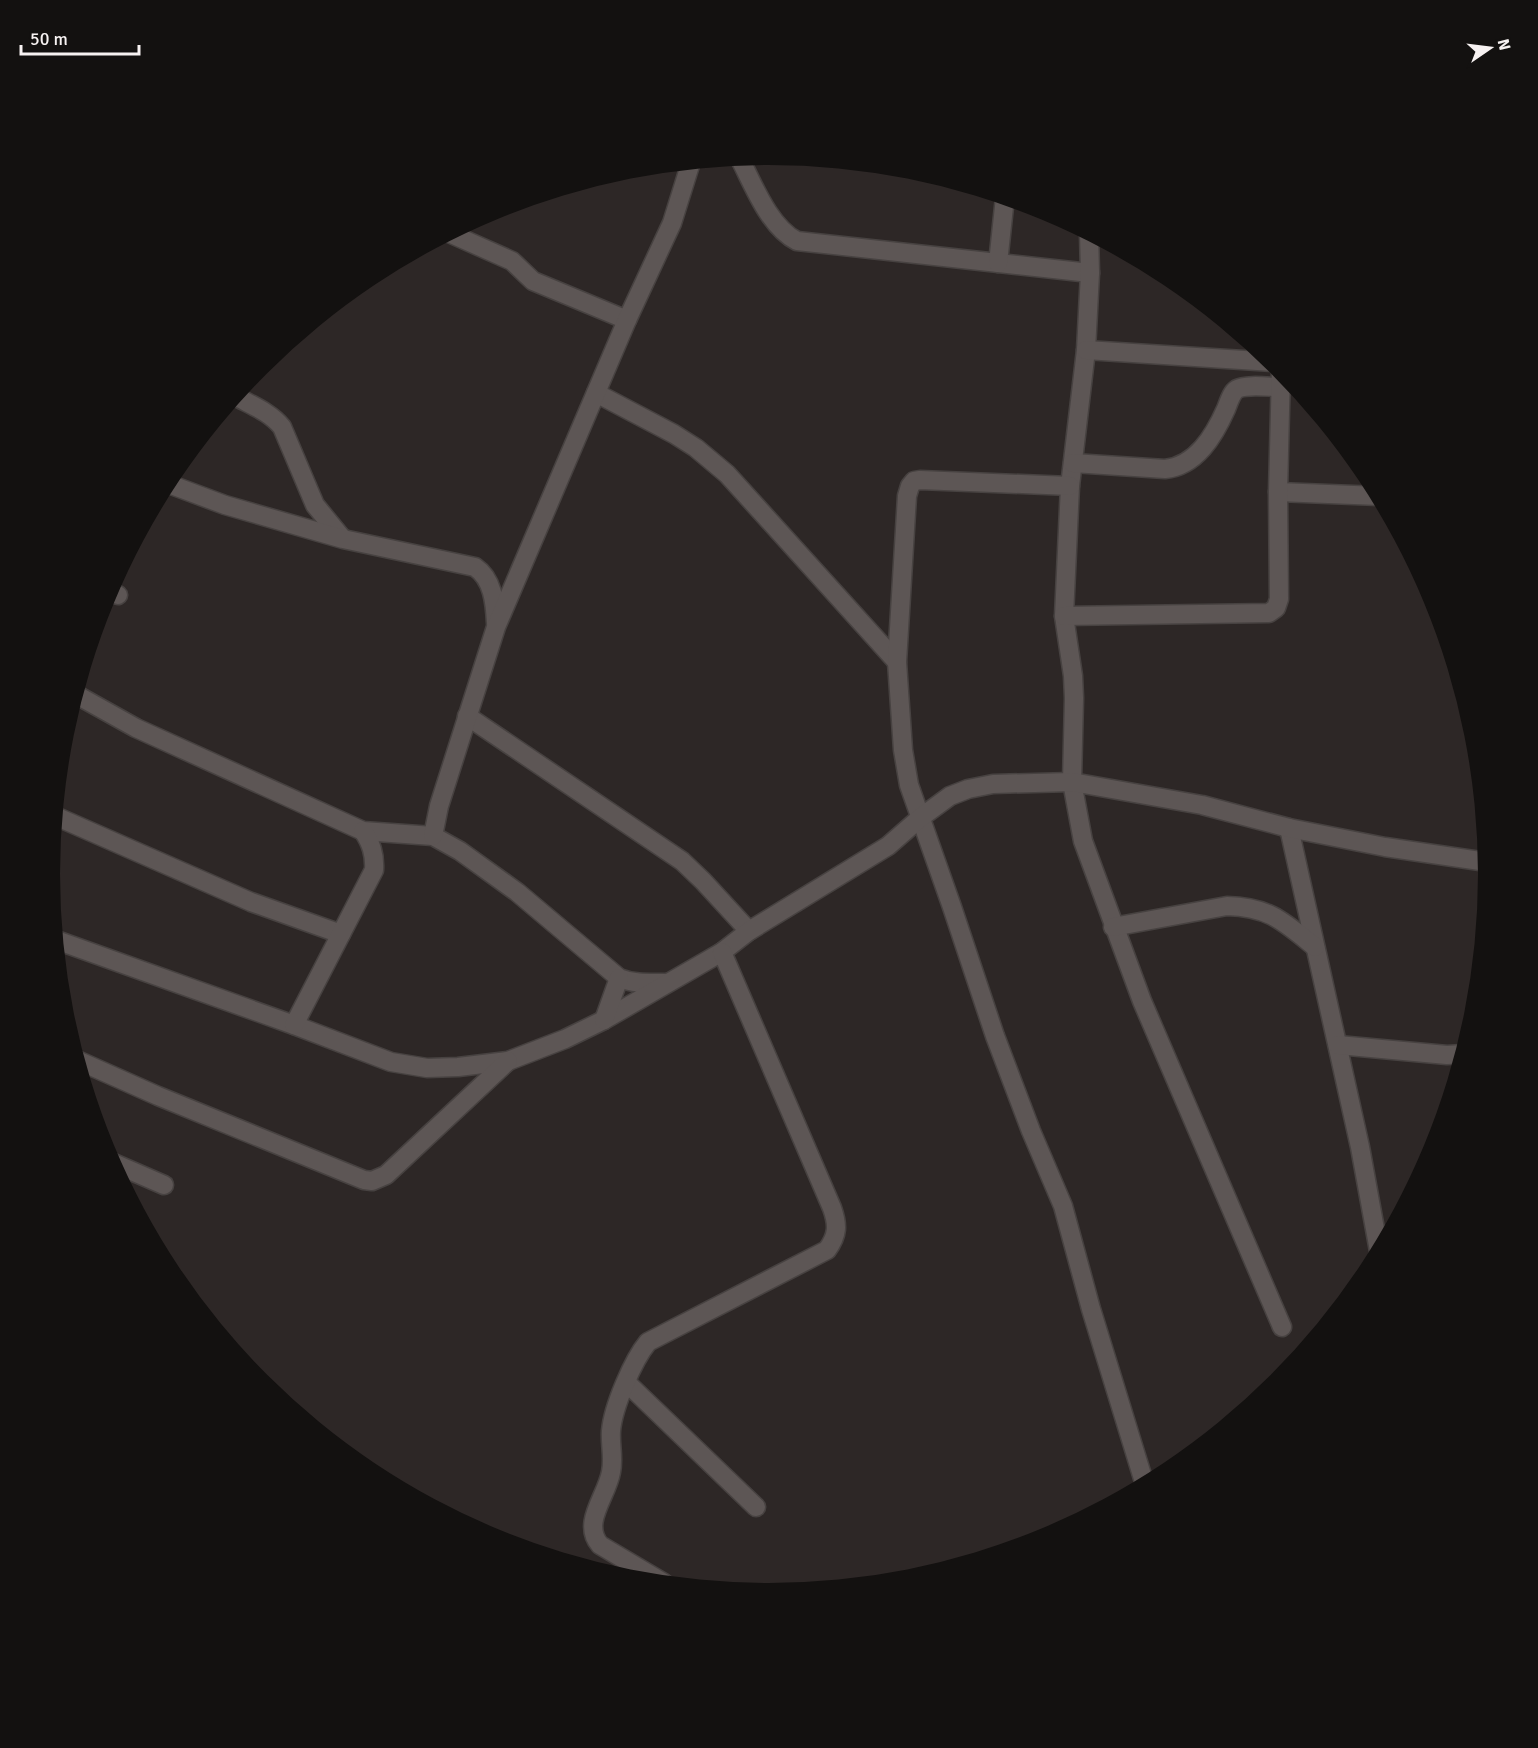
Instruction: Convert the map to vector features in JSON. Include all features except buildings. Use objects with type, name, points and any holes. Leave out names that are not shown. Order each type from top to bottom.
[{"type":"street","points":[[743,166],[771,218],[788,237],[797,241],[1090,273]]},
{"type":"street","points":[[433,836],[439,806],[496,627],[627,320],[672,223],[688,170]]},
{"type":"street","points":[[998,263],[1004,206]]},
{"type":"street","points":[[458,237],[512,261],[533,281],[627,320]]},
{"type":"street","points":[[1089,241],[1086,350],[1070,486],[1064,616],[1074,698],[1072,782],[1083,841],[1113,927],[1163,1051],[1282,1327]]},
{"type":"street","points":[[1086,350],[1257,361]]},
{"type":"street","points":[[1073,464],[1175,468],[1194,457],[1213,435],[1236,389],[1276,379]]},
{"type":"street","points":[[1064,616],[1269,613],[1276,608],[1279,599],[1278,492],[1281,385]]},
{"type":"street","points":[[596,393],[696,448],[727,474],[897,662]]},
{"type":"street","points":[[242,400],[277,420],[315,505],[343,539]]},
{"type":"street","points":[[1070,486],[920,480],[910,486],[907,496],[897,662],[903,750],[909,785],[995,1036],[1031,1131],[1063,1206],[1091,1309],[1142,1476]]},
{"type":"street","points":[[175,486],[225,505],[343,539],[475,567],[487,579],[492,592],[496,627]]},
{"type":"street","points":[[1278,492],[1368,496]]},
{"type":"street","points":[[82,698],[136,728],[363,831],[433,836],[460,851],[517,891],[619,978],[643,983],[667,983]]},
{"type":"street","points":[[467,716],[682,861],[749,931]]},
{"type":"street","points":[[64,942],[391,1062],[427,1068],[458,1067],[508,1061],[565,1039],[604,1020],[722,952],[749,931],[888,846],[950,796],[968,789],[993,784],[1072,782],[1202,806],[1289,828],[1385,847],[1477,861]]},
{"type":"street","points":[[63,819],[251,902],[341,934]]},
{"type":"street","points":[[1289,828],[1314,947],[1338,1045],[1378,1238]]},
{"type":"street","points":[[294,1026],[374,870],[373,851],[363,831]]},
{"type":"street","points":[[1113,927],[1227,906],[1245,906],[1280,918],[1314,947]]},
{"type":"street","points":[[644,1571],[600,1545],[592,1531],[595,1514],[611,1474],[613,1456],[611,1432],[616,1407],[636,1359],[648,1342],[827,1250],[836,1233],[837,1222],[832,1208],[722,952]]},
{"type":"street","points":[[604,1020],[619,978]]},
{"type":"street","points":[[1338,1045],[1455,1054]]},
{"type":"street","points":[[86,1064],[158,1096],[364,1180],[372,1181],[386,1176],[508,1061]]},
{"type":"street","points":[[124,1168],[164,1185]]},
{"type":"street","points":[[627,1383],[756,1507]]}]
